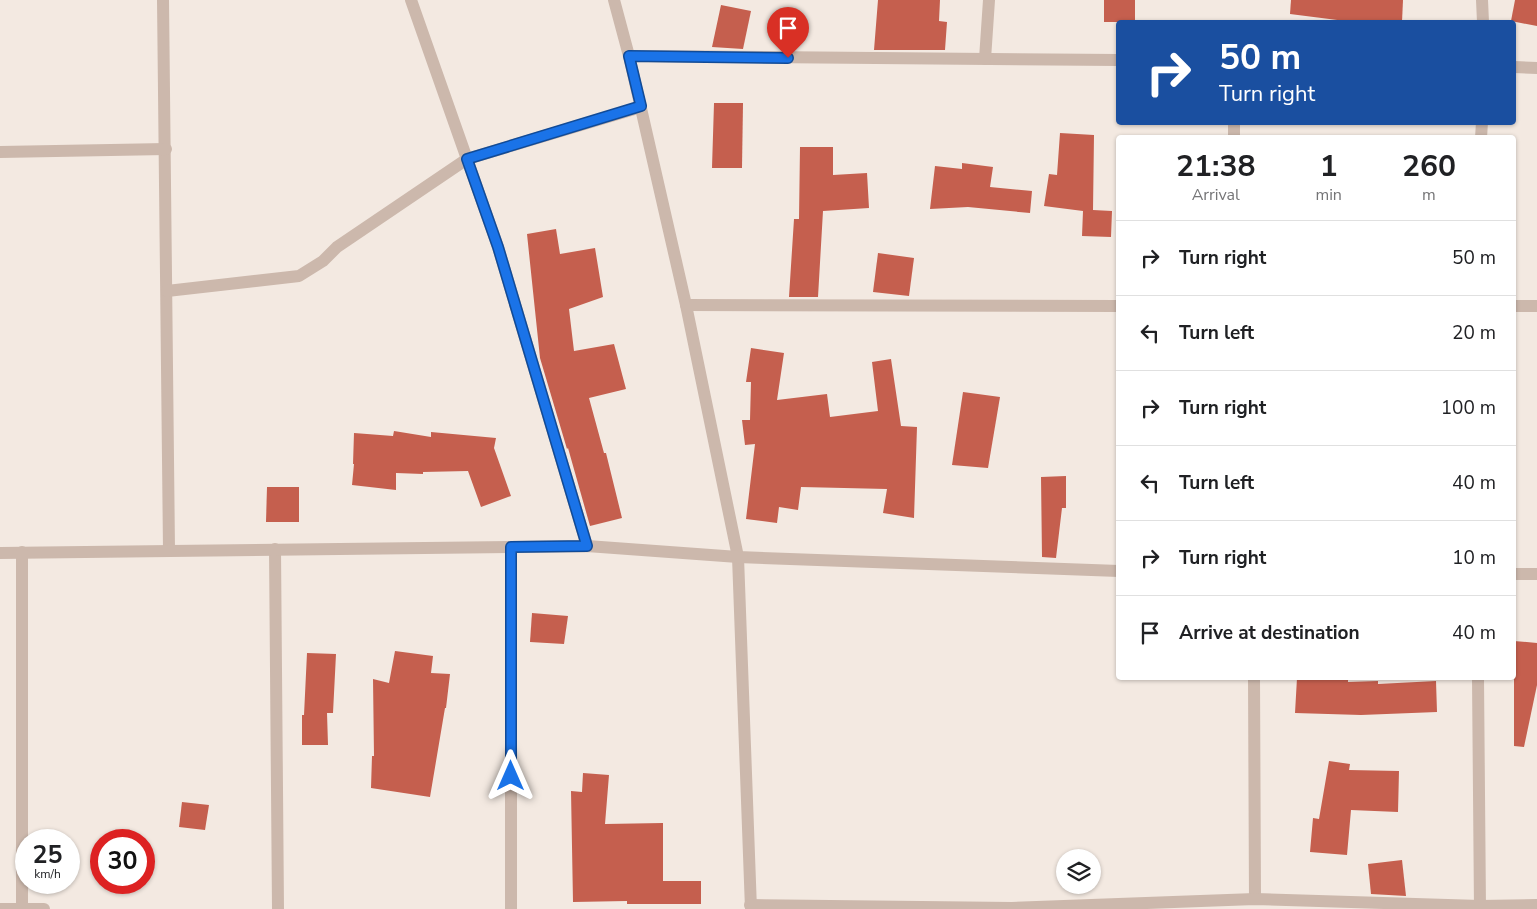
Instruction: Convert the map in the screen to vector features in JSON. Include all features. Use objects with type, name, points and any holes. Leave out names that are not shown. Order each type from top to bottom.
[{"type":"street","points":[[163,0],[169,550]]},
{"type":"street","points":[[411,0],[498,247],[587,546]]},
{"type":"street","points":[[614,0],[641,106],[686,305],[738,557],[750,907],[1012,909],[1255,900],[1480,908],[1537,905]]},
{"type":"street","points":[[985,59],[989,0]]},
{"type":"street","points":[[1482,0],[1482,20]]},
{"type":"street","points":[[629,56],[1116,60]]},
{"type":"street","points":[[1516,67],[1537,68]]},
{"type":"street","points":[[167,291],[299,276],[323,261],[337,247],[467,159],[641,106]]},
{"type":"street","points":[[0,152],[166,149]]},
{"type":"street","points":[[686,305],[1116,306]]},
{"type":"street","points":[[1516,306],[1537,306]]},
{"type":"street","points":[[0,553],[587,546],[738,557],[1116,571]]},
{"type":"street","points":[[511,547],[511,909]]},
{"type":"street","points":[[275,549],[278,909]]},
{"type":"street","points":[[22,552],[22,909]]},
{"type":"street","points":[[1516,574],[1537,574]]},
{"type":"street","points":[[1254,680],[1255,900]]},
{"type":"street","points":[[1478,680],[1480,908]]},
{"type":"street","points":[[0,909],[44,909]]},
{"type":"building","points":[[878,0],[940,0],[939,21],[947,22],[945,50],[874,50]]},
{"type":"building","points":[[1104,0],[1135,0],[1135,20],[1104,22]]},
{"type":"building","points":[[1291,0],[1403,0],[1402,20],[1337,20],[1290,14]]},
{"type":"building","points":[[1515,0],[1537,0],[1537,26],[1511,20]]},
{"type":"building","points":[[721,5],[751,11],[743,49],[712,47]]},
{"type":"building","points":[[714,103],[743,103],[742,168],[712,168]]},
{"type":"building","points":[[1060,133],[1094,135],[1093,210],[1112,211],[1111,237],[1082,236],[1083,211],[1044,206],[1049,174],[1057,175]]},
{"type":"building","points":[[800,147],[833,147],[833,175],[867,173],[869,208],[823,211],[818,297],[789,297],[794,219],[799,219]]},
{"type":"building","points":[[962,163],[993,167],[990,187],[1032,191],[1030,213],[968,207],[930,209],[935,166],[962,169]]},
{"type":"building","points":[[556,229],[560,254],[595,248],[603,297],[569,309],[574,351],[614,344],[626,389],[589,398],[604,453],[606,453],[622,518],[590,526],[540,358],[527,234]]},
{"type":"building","points":[[878,253],[914,258],[909,296],[873,292]]},
{"type":"building","points":[[751,348],[784,353],[777,400],[827,394],[830,417],[878,411],[872,362],[891,359],[901,426],[917,427],[914,518],[883,513],[887,489],[801,487],[798,510],[779,507],[777,523],[746,519],[755,444],[745,445],[742,420],[750,420],[751,382],[746,382]]},
{"type":"building","points":[[963,392],[1000,397],[988,468],[952,465]]},
{"type":"building","points":[[394,431],[431,437],[431,432],[496,438],[494,448],[511,496],[481,507],[468,471],[423,472],[423,474],[396,473],[396,490],[352,485],[354,433],[393,436]]},
{"type":"building","points":[[1066,476],[1066,508],[1062,508],[1056,558],[1042,557],[1041,477]]},
{"type":"building","points":[[267,487],[299,487],[299,522],[266,522]]},
{"type":"building","points":[[532,613],[568,616],[564,644],[530,642]]},
{"type":"building","points":[[1516,641],[1537,643],[1537,685],[1524,747],[1514,746]]},
{"type":"building","points":[[395,651],[433,656],[431,673],[450,674],[446,708],[430,797],[371,788],[372,756],[374,756],[373,679],[389,683]]},
{"type":"building","points":[[307,653],[336,654],[333,713],[327,713],[328,745],[302,745],[302,715],[304,715]]},
{"type":"building","points":[[1297,680],[1378,681],[1378,684],[1436,681],[1437,712],[1361,715],[1295,713]]},
{"type":"building","points":[[1329,761],[1350,764],[1349,770],[1399,771],[1398,812],[1351,810],[1347,855],[1310,852],[1313,818],[1319,819]]},
{"type":"building","points":[[583,773],[609,775],[605,824],[663,823],[663,881],[701,881],[701,904],[627,904],[627,901],[573,902],[571,791],[582,792]]},
{"type":"building","points":[[182,802],[209,805],[205,830],[179,827]]},
{"type":"building","points":[[1402,860],[1406,896],[1371,894],[1368,864]]},
{"type":"route","points":[[511,776],[511,547],[587,546],[498,247],[467,159],[641,106],[629,56],[788,58]]}]
